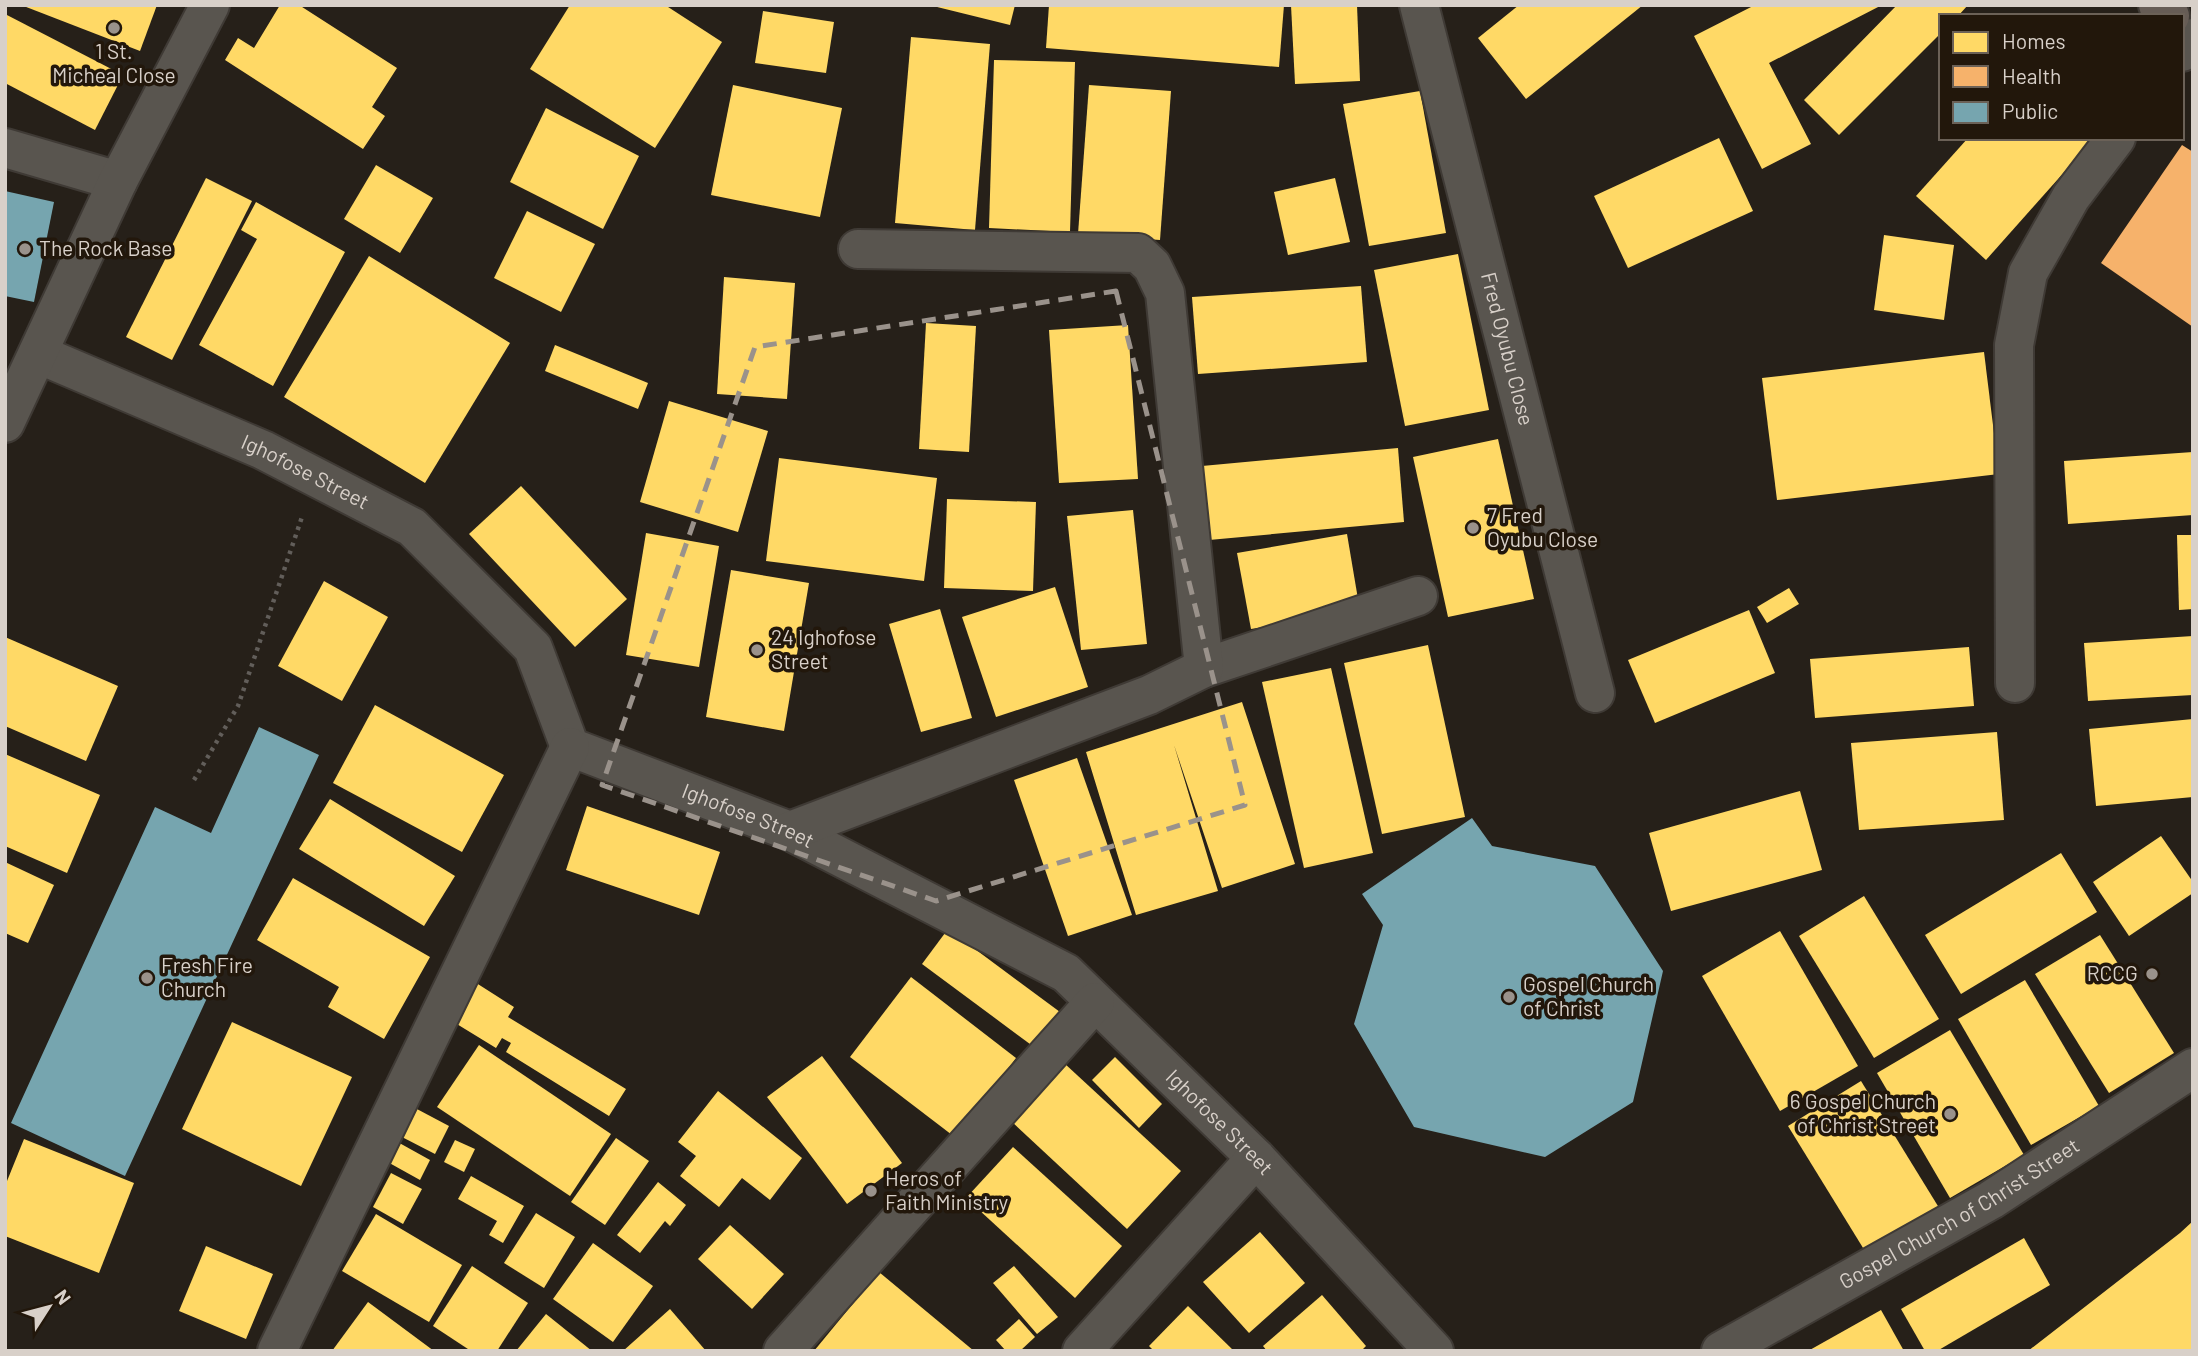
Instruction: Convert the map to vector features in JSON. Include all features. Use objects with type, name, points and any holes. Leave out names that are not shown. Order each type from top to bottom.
[{"type":"street","points":[[5,423],[118,181],[210,5]]},
{"type":"street","name":"Fred Oyubu Close","points":[[1419,5],[1595,693]]},
{"type":"street","points":[[2015,683],[2014,345],[2028,273],[2071,197],[2114,140]]},
{"type":"street","points":[[5,148],[118,181]]},
{"type":"street","points":[[858,249],[1138,253],[1152,266],[1165,293],[1205,668]]},
{"type":"street","name":"Ighofose Street","points":[[38,354],[264,450],[412,527],[533,648],[570,747],[790,831],[1066,973],[1256,1158],[1434,1351]]},
{"type":"street","points":[[790,831],[1149,695],[1205,668],[1418,596]]},
{"type":"street","points":[[277,1351],[570,747]]},
{"type":"street","points":[[783,1351],[1095,1002]]},
{"type":"street","name":"Gospel Church of Christ Street","points":[[1721,1351],[1992,1200],[2193,1068]]},
{"type":"street","points":[[1082,1351],[1256,1158]]},
{"type":"path","points":[[194,780],[238,706],[315,477]]},
{"type":"highlighted area","points":[[1116,291],[1245,805],[936,901],[602,785],[755,347]]},
{"type":"building: Homes","name":"1 St. Micheal Close","points":[[21,5],[157,5],[140,51]]},
{"type":"building: Homes","points":[[280,5],[299,5],[397,68],[372,107],[385,116],[363,149],[225,60],[238,38],[254,48]]},
{"type":"building: Homes","points":[[570,5],[665,5],[722,42],[655,148],[530,69]]},
{"type":"building: Homes","points":[[929,5],[1015,5],[1010,25]]},
{"type":"building: Homes","points":[[1049,5],[1284,5],[1279,67],[1046,48]]},
{"type":"building: Homes","points":[[1291,5],[1357,5],[1360,81],[1295,84]]},
{"type":"building: Homes","points":[[1519,5],[1643,5],[1526,99],[1478,38]]},
{"type":"building: Homes","points":[[1755,5],[1882,5],[1769,63],[1811,144],[1762,169],[1694,36]]},
{"type":"building: Homes","points":[[1897,5],[1968,5],[1960,14],[1939,14],[1939,35],[1839,135],[1804,100]]},
{"type":"building: Homes","points":[[763,11],[834,22],[826,73],[755,63]]},
{"type":"building: Homes","points":[[5,14],[123,75],[95,130],[5,83]]},
{"type":"building: Homes","points":[[911,37],[990,44],[975,230],[895,223]]},
{"type":"building: Homes","points":[[994,60],[1075,62],[1070,232],[989,228]]},
{"type":"building: Homes","points":[[733,85],[842,108],[820,217],[711,195]]},
{"type":"building: Homes","points":[[1089,85],[1171,91],[1160,240],[1078,234]]},
{"type":"building: Homes","points":[[1420,91],[1446,233],[1369,246],[1343,104]]},
{"type":"building: Homes","points":[[546,108],[639,156],[603,229],[510,182]]},
{"type":"building: Homes","points":[[1719,138],[1753,211],[1628,268],[1594,196]]},
{"type":"building: Homes","points":[[1966,140],[2091,142],[1986,260],[1916,196]]},
{"type":"building: Homes","points":[[376,165],[433,198],[400,253],[344,219]]},
{"type":"building: Homes","points":[[206,178],[252,201],[172,360],[126,337]]},
{"type":"building: Homes","points":[[1335,178],[1350,242],[1288,255],[1274,192]]},
{"type":"building: Homes","points":[[256,202],[345,252],[273,386],[199,345],[257,239],[241,230]]},
{"type":"building: Homes","points":[[527,211],[595,244],[561,312],[494,278]]},
{"type":"building: Homes","points":[[1884,235],[1954,245],[1944,320],[1874,310]]},
{"type":"building: Homes","points":[[1458,254],[1489,410],[1405,426],[1374,270]]},
{"type":"building: Homes","points":[[369,256],[510,343],[425,483],[284,397]]},
{"type":"building: Homes","points":[[724,277],[795,283],[787,399],[717,394]]},
{"type":"building: Homes","points":[[1361,286],[1367,362],[1198,374],[1192,297]]},
{"type":"building: Homes","points":[[926,323],[976,326],[969,452],[919,449]]},
{"type":"building: Homes","points":[[1128,325],[1138,479],[1059,483],[1049,330]]},
{"type":"building: Homes","points":[[555,345],[648,383],[638,409],[545,371]]},
{"type":"building: Homes","points":[[1984,352],[1999,474],[1777,500],[1762,378]]},
{"type":"building: Homes","points":[[669,401],[768,431],[738,532],[640,502]]},
{"type":"building: Homes","name":"7 Fred Oyubu Close","points":[[1498,439],[1534,599],[1448,617],[1413,457]]},
{"type":"building: Homes","points":[[1398,448],[1404,522],[1209,540],[1202,466]]},
{"type":"building: Homes","points":[[2193,452],[2193,515],[2068,524],[2064,461]]},
{"type":"building: Homes","points":[[779,458],[937,478],[924,581],[766,561]]},
{"type":"building: Homes","points":[[521,486],[627,599],[575,647],[469,534]]},
{"type":"building: Homes","points":[[947,499],[1036,502],[1033,591],[944,588]]},
{"type":"building: Homes","points":[[1133,510],[1147,644],[1081,650],[1067,516]]},
{"type":"building: Homes","points":[[646,533],[719,546],[699,667],[626,655]]},
{"type":"building: Homes","points":[[1347,534],[1360,611],[1251,629],[1237,553]]},
{"type":"building: Homes","points":[[2177,535],[2193,535],[2193,609],[2179,610]]},
{"type":"building: Homes","name":"24 Ighofose Street","points":[[731,570],[809,583],[784,731],[706,717]]},
{"type":"building: Homes","points":[[324,581],[388,617],[342,701],[278,666]]},
{"type":"building: Homes","points":[[1055,587],[1088,687],[996,717],[962,617]]},
{"type":"building: Homes","points":[[1789,588],[1799,604],[1767,623],[1757,607]]},
{"type":"building: Homes","points":[[940,609],[972,718],[921,732],[889,624]]},
{"type":"building: Homes","points":[[1749,610],[1775,673],[1655,723],[1628,660]]},
{"type":"building: Homes","points":[[2193,636],[2193,695],[2088,701],[2084,643]]},
{"type":"building: Homes","points":[[5,637],[118,686],[86,761],[5,726]]},
{"type":"building: Homes","points":[[1428,645],[1465,817],[1382,834],[1344,663]]},
{"type":"building: Homes","points":[[1969,647],[1974,706],[1815,718],[1810,659]]},
{"type":"building: Homes","points":[[1331,668],[1373,853],[1304,868],[1262,682]]},
{"type":"building: Homes","points":[[1242,702],[1295,864],[1222,888],[1174,745],[1218,891],[1136,915],[1086,752]]},
{"type":"building: Homes","points":[[375,705],[504,775],[462,852],[333,783]]},
{"type":"building: Homes","points":[[2193,719],[2193,797],[2096,806],[2089,729]]},
{"type":"building: Homes","points":[[1997,732],[2004,820],[1859,830],[1851,743]]},
{"type":"building: Homes","points":[[5,754],[100,795],[67,873],[5,846]]},
{"type":"building: Homes","points":[[1077,758],[1132,915],[1068,936],[1014,780]]},
{"type":"building: Homes","points":[[1800,791],[1822,870],[1671,911],[1649,833]]},
{"type":"building: Homes","points":[[330,799],[455,876],[424,926],[299,849]]},
{"type":"building: Homes","points":[[587,806],[720,852],[699,915],[566,870]]},
{"type":"building: Homes","points":[[2161,836],[2193,882],[2193,893],[2129,936],[2093,882]]},
{"type":"building: Homes","points":[[2061,853],[2097,912],[1961,994],[1925,935]]},
{"type":"building: Homes","points":[[5,862],[54,885],[28,943],[5,933]]},
{"type":"building: Homes","points":[[293,878],[430,957],[384,1039],[328,1007],[339,987],[257,940]]},
{"type":"building: Homes","points":[[1864,896],[1939,1019],[1874,1058],[1799,936]]},
{"type":"building: Homes","points":[[948,929],[1060,1012],[1034,1047],[922,964]]},
{"type":"building: Homes","points":[[1780,931],[1858,1066],[1780,1111],[1702,976]]},
{"type":"building: Homes","points":[[2100,935],[2174,1053],[2109,1093],[2035,974]]},
{"type":"building: Homes","points":[[911,977],[1016,1058],[956,1138],[850,1057]]},
{"type":"building: Homes","points":[[470,979],[514,1007],[508,1017],[626,1089],[609,1116],[506,1052],[511,1043],[502,1038],[496,1048],[447,1018]]},
{"type":"building: Homes","points":[[2025,980],[2099,1106],[2031,1145],[1958,1019]]},
{"type":"building: Homes","points":[[232,1022],[352,1077],[301,1186],[182,1129]]},
{"type":"building: Homes","name":"6 Gospel Church of Christ Street","points":[[1950,1030],[2024,1155],[1950,1198],[1877,1073]]},
{"type":"building: Homes","points":[[479,1045],[611,1134],[570,1196],[437,1107]]},
{"type":"building: Homes","points":[[822,1056],[902,1163],[847,1204],[767,1097]]},
{"type":"building: Homes","points":[[1115,1057],[1162,1104],[1139,1128],[1092,1080]]},
{"type":"building: Homes","points":[[1064,1063],[1181,1171],[1127,1229],[1011,1121]]},
{"type":"building: Homes","points":[[1861,1081],[1941,1211],[1868,1256],[1788,1126]]},
{"type":"building: Homes","points":[[718,1091],[802,1158],[770,1200],[742,1178],[719,1207],[680,1176],[696,1156],[678,1142]]},
{"type":"building: Homes","points":[[415,1108],[449,1126],[435,1154],[400,1136]]},
{"type":"building: Homes","points":[[616,1138],[649,1161],[605,1225],[571,1202]]},
{"type":"building: Homes","points":[[24,1139],[134,1183],[99,1273],[5,1236],[5,1186]]},
{"type":"building: Homes","points":[[394,1140],[430,1160],[420,1180],[384,1160]]},
{"type":"building: Homes","points":[[455,1140],[475,1149],[464,1172],[444,1162]]},
{"type":"building: Homes","points":[[1013,1147],[1122,1246],[1075,1298],[966,1198]]},
{"type":"building: Homes","points":[[391,1173],[422,1189],[403,1224],[373,1207]]},
{"type":"building: Homes","points":[[471,1176],[524,1206],[503,1243],[489,1235],[497,1221],[458,1199]]},
{"type":"building: Homes","points":[[658,1182],[686,1205],[670,1226],[665,1221],[640,1253],[617,1235]]},
{"type":"building: Homes","points":[[536,1213],[575,1237],[544,1288],[504,1263]]},
{"type":"building: Homes","points":[[376,1214],[462,1265],[429,1322],[342,1271]]},
{"type":"building: Homes","points":[[2193,1221],[2193,1351],[2028,1351],[2180,1233]]},
{"type":"building: Homes","points":[[730,1225],[784,1274],[752,1309],[698,1259]]},
{"type":"building: Homes","points":[[1260,1232],[1305,1283],[1249,1333],[1203,1282]]},
{"type":"building: Homes","points":[[2024,1238],[2050,1285],[1937,1351],[1925,1351],[1901,1309]]},
{"type":"building: Homes","points":[[593,1243],[653,1286],[613,1342],[553,1299]]},
{"type":"building: Homes","points":[[206,1246],[273,1274],[246,1339],[179,1311]]},
{"type":"building: Homes","points":[[472,1266],[528,1303],[497,1351],[471,1351],[433,1326]]},
{"type":"building: Homes","points":[[1014,1266],[1058,1317],[1037,1334],[993,1283]]},
{"type":"building: Homes","points":[[879,1272],[974,1351],[814,1351]]},
{"type":"building: Homes","points":[[1322,1295],[1366,1346],[1361,1351],[1267,1351],[1263,1346]]},
{"type":"building: Homes","points":[[368,1302],[434,1351],[332,1351]]},
{"type":"building: Homes","points":[[1188,1306],[1234,1351],[1154,1351],[1149,1346]]},
{"type":"building: Homes","points":[[670,1309],[706,1351],[623,1351]]},
{"type":"building: Homes","points":[[1881,1310],[1904,1351],[1808,1351]]},
{"type":"building: Homes","points":[[546,1314],[592,1351],[516,1351]]},
{"type":"building: Homes","points":[[1019,1319],[1035,1337],[1020,1351],[1006,1351],[996,1340]]},
{"type":"building: Health","points":[[2182,145],[2193,152],[2193,327],[2101,263]]},
{"type":"building: Public","name":"The Rock Base","points":[[5,191],[54,202],[34,302],[5,296]]},
{"type":"building: Public","name":"Fresh Fire Church","points":[[259,727],[319,755],[125,1176],[11,1123],[155,807],[211,833]]},
{"type":"building: Public","name":"Gospel Church of Christ","points":[[1472,818],[1492,846],[1595,866],[1663,971],[1633,1102],[1545,1157],[1414,1127],[1354,1024],[1383,925],[1362,894]]},
{"type":"place","name":"1 St. Micheal Close","points":[[114,28]]},
{"type":"place","name":"The Rock Base","points":[[25,249]]},
{"type":"place","name":"7 Fred Oyubu Close","points":[[1473,528]]},
{"type":"place","name":"24 Ighofose Street","points":[[757,650]]},
{"type":"place","name":"RCCG","points":[[2152,974]]},
{"type":"place","name":"Fresh Fire Church","points":[[147,978]]},
{"type":"place","name":"Gospel Church of Christ","points":[[1509,997]]},
{"type":"place","name":"6 Gospel Church of Christ Street","points":[[1950,1114]]},
{"type":"place","name":"Heros of Faith Ministry","points":[[871,1191]]}]
